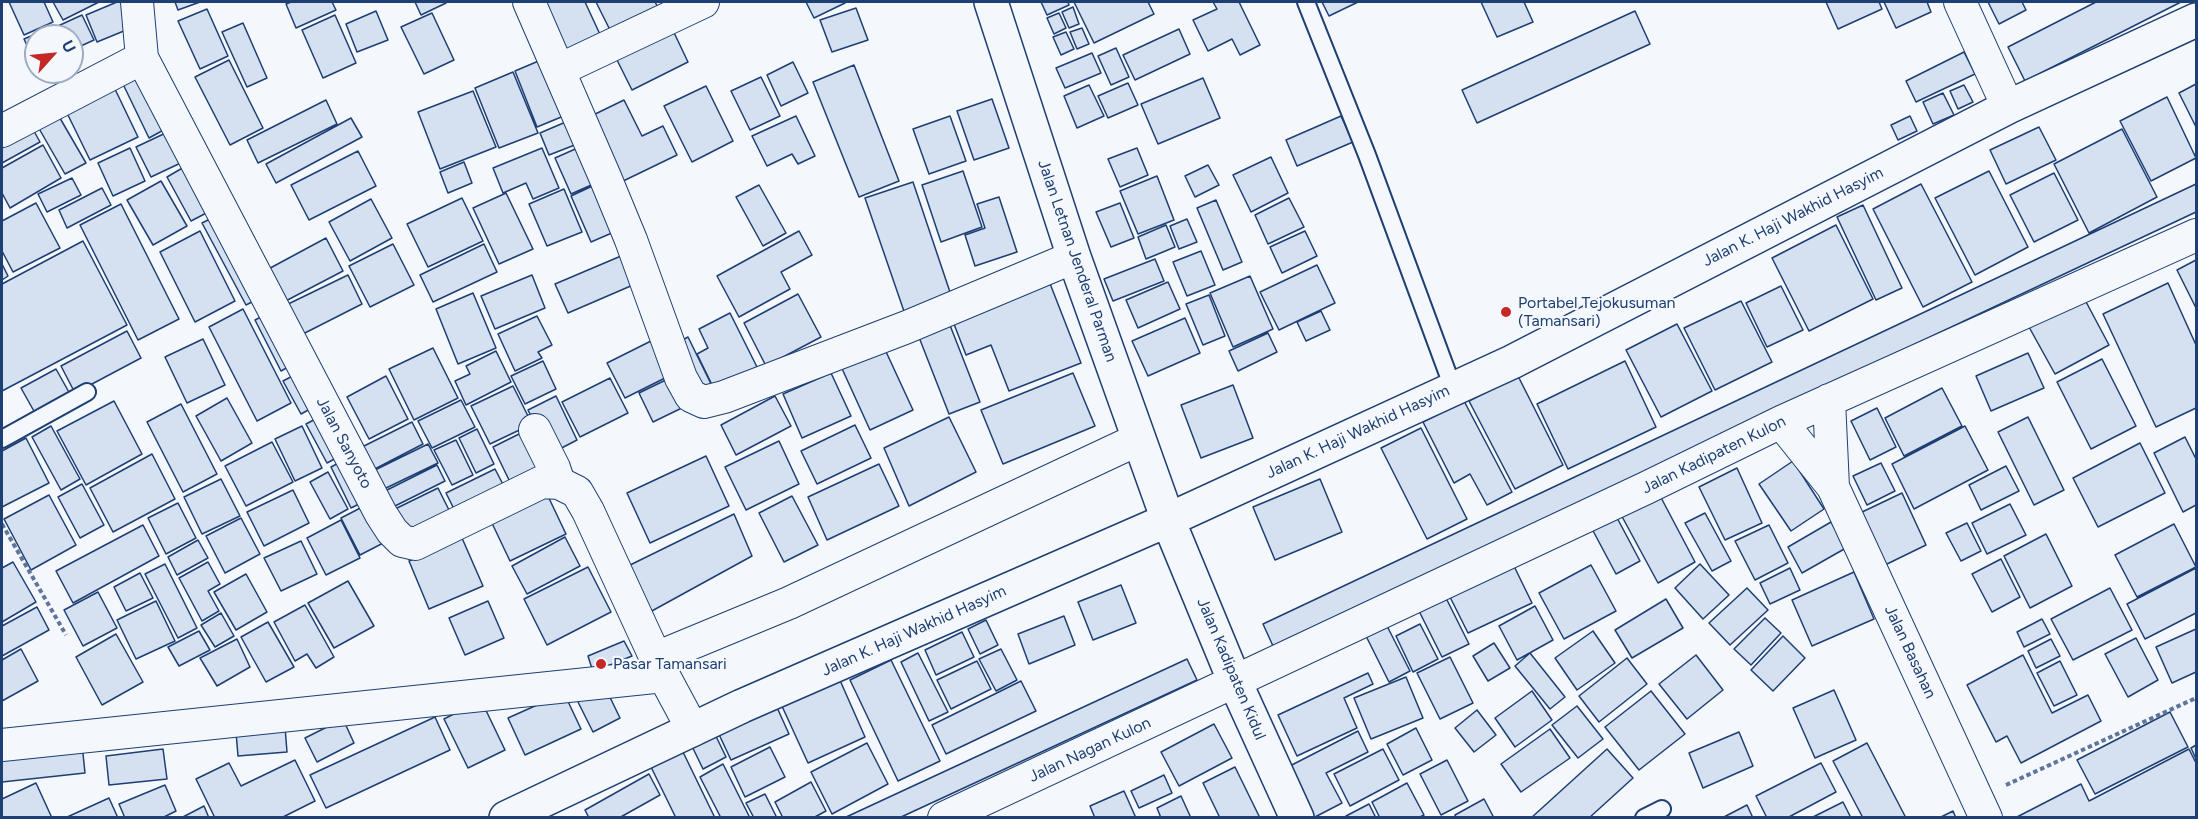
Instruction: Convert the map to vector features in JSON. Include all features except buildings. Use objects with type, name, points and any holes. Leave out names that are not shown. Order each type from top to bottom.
[{"type":"main road","name":"Jalan Letnan Jenderal Parman","points":[[991,2],[1074,257],[1168,520]]},
{"type":"main road","name":"Jalan K. Haji Wakhid Hasyim","points":[[506,818],[693,730],[1168,520],[1512,362],[2008,106],[2196,20]]},
{"type":"main road","name":"Jalan Kadipaten Kidul","points":[[1168,520],[1234,682],[1297,818]]},
{"type":"street","name":"Jalan Sanyoto","points":[[136,2],[142,58],[392,531],[402,540],[415,544],[542,482],[559,483]]},
{"type":"street","points":[[529,2],[631,240],[681,378],[691,396],[704,402],[724,397],[907,327],[1074,257]]},
{"type":"street","points":[[559,70],[703,2]]},
{"type":"street","points":[[1960,2],[2008,106]]},
{"type":"street","points":[[2,131],[142,58]]},
{"type":"street","name":"Jalan Kadipaten Kulon","points":[[1234,682],[1781,422],[2196,235]]},
{"type":"street","name":"Jalan Basahan","points":[[1829,400],[1833,488]]},
{"type":"street","name":"Jalan Basahan","points":[[1781,422],[1833,488],[1981,808]]},
{"type":"street","points":[[535,430],[559,483],[577,492],[588,511],[660,667],[693,730]]},
{"type":"street","points":[[2,745],[660,667],[789,603],[1140,439]]},
{"type":"street","name":"Jalan Nagan Kulon","points":[[945,818],[1234,682]]},
{"type":"lane","points":[[1306,2],[1367,155],[1453,388]]},
{"type":"lane","points":[[2,439],[87,392]]},
{"type":"lane","points":[[1644,818],[1662,809]]},
{"type":"path","points":[[2,524],[66,635]]},
{"type":"path","points":[[1981,808],[2196,698]]},
{"type":"place","name":"Portabel Tejokusuman (Tamansari)","points":[[1506,312]]},
{"type":"place","name":"Pasar Tamansari","points":[[601,664]]}]
